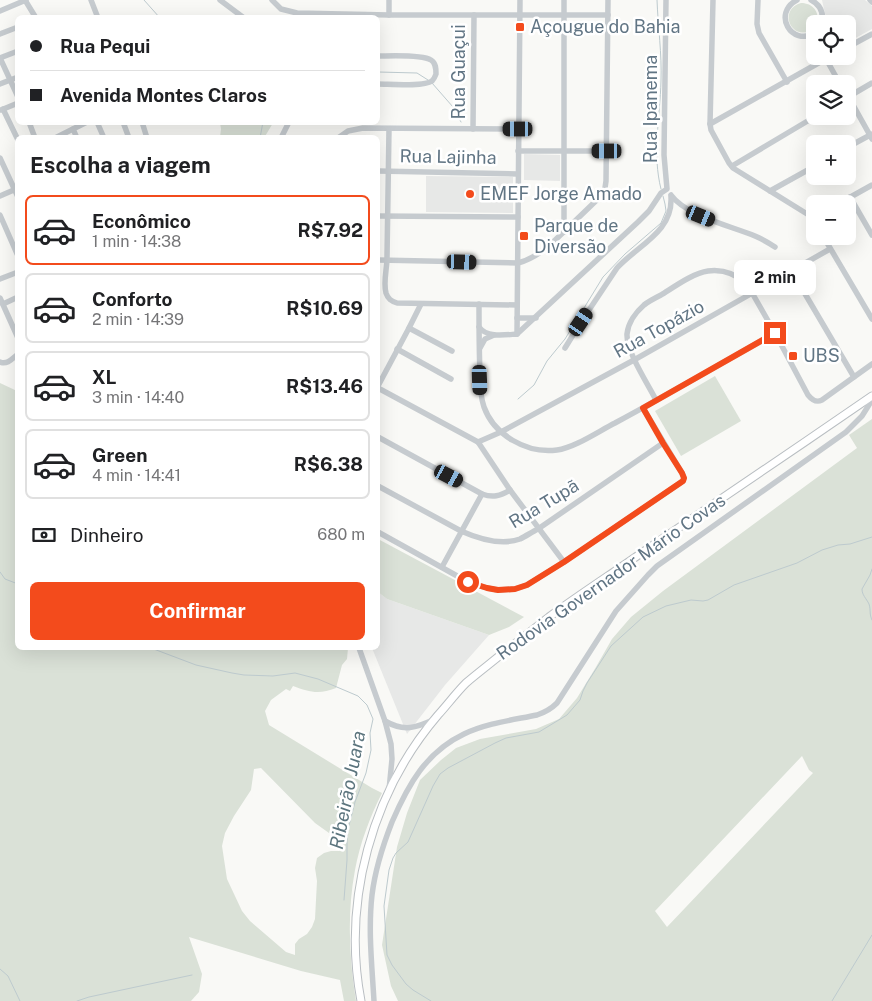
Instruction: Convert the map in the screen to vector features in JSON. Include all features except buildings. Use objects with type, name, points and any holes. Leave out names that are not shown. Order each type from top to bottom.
[{"type":"main road","name":"Rodovia Governador Mário Covas","points":[[361,1001],[355,936],[360,883],[371,840],[389,790],[407,758],[453,697],[467,683],[550,617],[872,396]]},
{"type":"street","points":[[0,11],[25,0],[34,15]]},
{"type":"street","points":[[91,0],[97,15]]},
{"type":"street","points":[[220,0],[240,15]]},
{"type":"street","points":[[272,0],[281,9],[297,13],[520,16],[608,15]]},
{"type":"street","points":[[389,0],[389,15]]},
{"type":"street","points":[[517,334],[520,0]]},
{"type":"street","points":[[564,0],[564,232]]},
{"type":"street","points":[[380,260],[518,263],[541,252],[597,200],[603,192],[606,181],[608,0]]},
{"type":"street","name":"Rua Ipanema","points":[[666,0],[664,155],[667,189]]},
{"type":"street","points":[[713,0],[711,130],[732,166],[806,213]]},
{"type":"street","points":[[758,0],[758,33],[787,82]]},
{"type":"street","points":[[797,0],[790,4],[786,12],[787,27],[798,36],[806,37]]},
{"type":"street","points":[[811,0],[819,6],[823,15]]},
{"type":"street","name":"Rua Guaçui","points":[[473,129],[474,15]]},
{"type":"street","points":[[0,34],[15,28]]},
{"type":"street","points":[[856,43],[872,34]]},
{"type":"street","points":[[15,52],[0,58],[15,91]]},
{"type":"street","points":[[380,56],[415,56],[426,58],[432,60],[436,69],[436,74],[430,82],[380,84]]},
{"type":"street","points":[[710,124],[815,65]]},
{"type":"street","points":[[0,84],[15,78]]},
{"type":"street","points":[[856,92],[872,83]]},
{"type":"street","points":[[15,104],[1,110],[15,135]]},
{"type":"street","points":[[856,111],[871,136],[856,144]]},
{"type":"street","points":[[732,166],[806,122]]},
{"type":"street","points":[[61,135],[81,125]]},
{"type":"street","points":[[342,135],[363,128],[518,129]]},
{"type":"street","points":[[73,129],[76,135]]},
{"type":"street","points":[[389,129],[386,292],[390,300],[397,303],[421,304],[517,305]]},
{"type":"street","points":[[518,151],[607,151]]},
{"type":"street","points":[[0,158],[15,187]]},
{"type":"street","name":"Rua Lajinha","points":[[380,171],[518,174]]},
{"type":"street","points":[[770,191],[806,171]]},
{"type":"street","points":[[854,195],[872,185]]},
{"type":"street","points":[[0,196],[15,189]]},
{"type":"street","points":[[479,350],[485,339],[494,335],[517,334],[536,318],[638,222],[649,211],[661,193],[667,189],[672,197],[681,205],[701,216],[754,236],[775,247]]},
{"type":"street","points":[[565,348],[617,268],[665,224],[670,212],[672,197]]},
{"type":"street","points":[[856,207],[872,235]]},
{"type":"street","points":[[0,215],[15,249]]},
{"type":"street","points":[[380,216],[518,217]]},
{"type":"street","points":[[828,245],[872,319]]},
{"type":"street","name":"Rua Topázio","points":[[478,442],[634,360],[830,249]]},
{"type":"street","points":[[792,270],[854,377]]},
{"type":"street","points":[[656,400],[629,348],[628,328],[631,321],[644,305],[706,271],[724,271],[734,274],[747,284],[808,395],[813,400],[822,400],[872,364]]},
{"type":"street","points":[[0,279],[15,273]]},
{"type":"street","points":[[15,299],[1,301],[15,332]]},
{"type":"street","points":[[380,383],[421,304]]},
{"type":"street","points":[[479,304],[480,395],[482,402],[490,420],[500,432],[519,444],[541,450],[557,450],[574,445],[775,333]]},
{"type":"street","points":[[517,318],[536,318]]},
{"type":"street","points":[[11,324],[15,323]]},
{"type":"street","points":[[479,326],[483,331],[494,335]]},
{"type":"street","points":[[409,328],[452,351]]},
{"type":"street","points":[[397,349],[451,378]]},
{"type":"street","points":[[0,362],[7,363],[15,356]]},
{"type":"street","points":[[380,388],[478,442],[510,490],[564,562]]},
{"type":"street","points":[[374,1001],[370,940],[373,884],[384,842],[403,797],[413,778],[426,762],[452,740],[476,728],[537,715],[551,709],[558,702],[616,611],[657,566],[846,432],[862,416],[872,400]]},
{"type":"street","points":[[380,533],[461,579],[477,585],[506,590],[527,585],[683,481],[682,473],[643,408]]},
{"type":"street","points":[[380,438],[482,494],[496,496],[510,490]]},
{"type":"street","name":"Rua Tupã","points":[[380,487],[461,532],[482,539],[505,542],[519,539],[538,529],[663,443]]},
{"type":"street","points":[[442,567],[482,494]]},
{"type":"street","points":[[360,650],[385,721],[391,744],[392,759],[389,790]]},
{"type":"street","points":[[385,721],[401,728],[419,726],[435,719]]},
{"type":"shaded area","points":[[822,0],[865,0],[872,6],[872,29],[856,38],[856,15],[825,15]]},
{"type":"shaded area","points":[[805,3],[815,9],[817,15],[806,15],[806,32],[795,30],[791,25],[789,13],[793,7]]},
{"type":"shaded area","points":[[220,125],[272,125],[266,135],[220,135]]},
{"type":"shaded area","points":[[524,154],[560,155],[560,181],[524,180]]},
{"type":"shaded area","name":"EMEF Jorge Amado","points":[[426,176],[513,177],[513,213],[426,212]]},
{"type":"shaded area","points":[[715,376],[741,421],[681,456],[655,411]]},
{"type":"shaded area","points":[[0,383],[15,390],[15,650],[348,650],[347,659],[342,665],[336,688],[314,692],[293,686],[290,691],[286,689],[271,700],[265,711],[269,725],[382,793],[363,840],[352,886],[350,936],[356,1001],[344,1001],[340,980],[301,971],[189,937],[202,974],[199,992],[191,1001],[0,1001]],"holes":[[[261,768],[315,823],[343,843],[339,851],[324,853],[317,858],[315,868],[317,881],[315,919],[307,934],[295,944],[295,955],[286,952],[250,921],[242,911],[227,879],[222,846],[225,833],[251,790],[254,769]]]},
{"type":"shaded area","points":[[872,419],[872,1001],[398,1001],[391,986],[382,945],[397,847],[407,813],[420,780],[456,748],[480,739],[536,729],[559,719],[577,698],[612,639],[631,617],[663,591],[857,448],[849,435]],"holes":[[[802,756],[809,770],[813,773],[667,927],[655,911]]]},
{"type":"shaded area","points":[[380,540],[524,617],[509,627],[489,635],[387,599],[380,594]]},
{"type":"shaded area","points":[[380,594],[387,599],[489,635],[445,685],[407,734],[373,650],[380,650]]},
{"type":"waterway","points":[[144,0],[157,15]]},
{"type":"waterway","points":[[657,0],[661,71],[657,162],[661,189]]},
{"type":"waterway","points":[[380,72],[417,73],[428,80]]},
{"type":"waterway","points":[[432,83],[453,107],[461,122]]},
{"type":"waterway","points":[[261,135],[262,125]]},
{"type":"waterway","points":[[518,399],[534,385],[547,361],[565,339],[603,277],[625,254],[661,223],[666,211],[663,196]]},
{"type":"waterway","points":[[431,1001],[406,984],[387,955],[384,906],[389,870],[393,858],[408,842],[440,774],[495,743],[506,738],[539,732],[567,715],[580,700],[587,683],[611,646],[643,617],[666,606],[691,600],[708,600],[734,585],[797,563],[822,550],[872,537]]},
{"type":"waterway","points":[[872,569],[862,589],[863,595],[869,604],[872,620]]},
{"type":"waterway","name":"Ribeirão Juara","points":[[0,572],[5,579],[15,583]]},
{"type":"waterway","name":"Ribeirão Juara","points":[[156,650],[196,665],[232,673],[273,676],[295,673],[318,679],[358,696],[367,705],[373,719],[370,733],[371,750],[366,773],[355,802],[347,833],[344,900]]},
{"type":"waterway","points":[[832,1001],[872,935]]},
{"type":"waterway","points":[[0,969],[8,976],[20,1001]]},
{"type":"waterway","points":[[77,1001],[192,975]]},
{"type":"place","name":"Açougue do Bahia","points":[[520,27]]},
{"type":"place","name":"EMEF Jorge Amado","points":[[470,194]]},
{"type":"place","name":"Parque de Diversão","points":[[524,236]]},
{"type":"place","name":"UBS","points":[[793,356]]},
{"type":"route","points":[[468,582],[498,590],[522,588],[564,562],[683,481],[684,476],[643,408],[775,333]]}]
